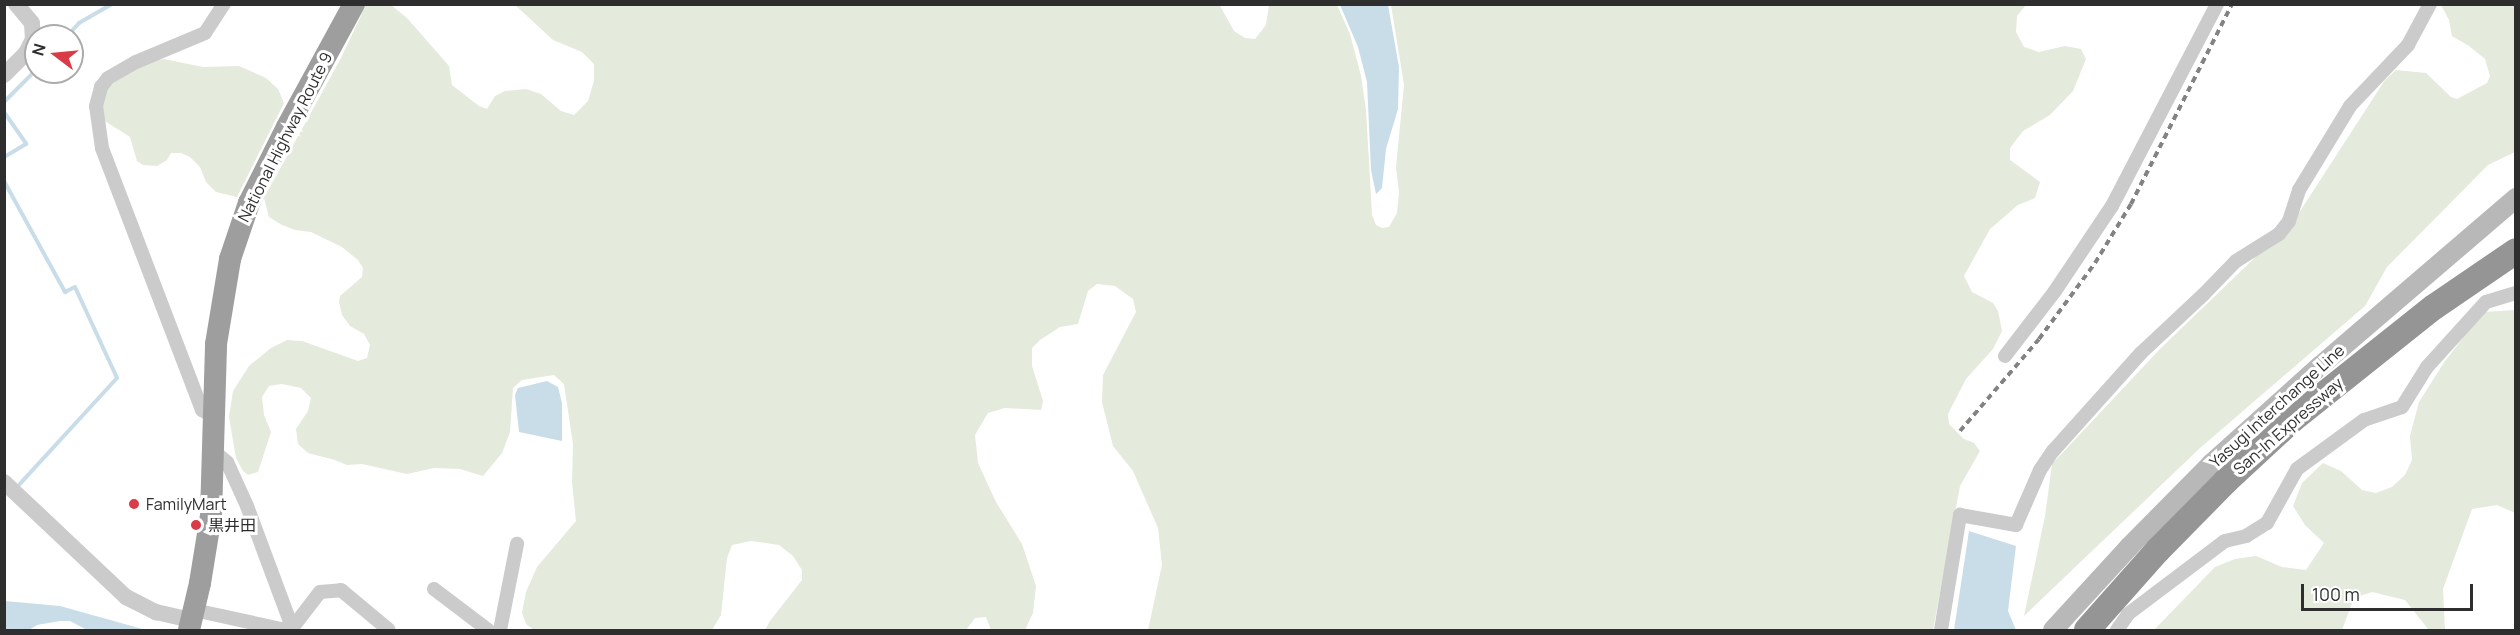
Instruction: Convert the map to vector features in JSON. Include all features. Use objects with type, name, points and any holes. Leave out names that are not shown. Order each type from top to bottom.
[{"type":"highway","name":"National Highway Route 9","points":[[192,620],[211,515],[215,452],[216,344],[225,277],[240,224],[287,127],[354,4]]},
{"type":"highway","name":"San-In Expressway","points":[[2087,630],[2158,550],[2226,481],[2293,419],[2434,307],[2516,251]]},
{"type":"main road","name":"Yasugi Interchange Line","points":[[2053,630],[2129,547],[2211,464],[2320,366],[2516,198]]},
{"type":"street","points":[[4,75],[26,52],[33,39],[32,23],[16,4]]},
{"type":"street","points":[[214,417],[202,410],[102,148],[96,106],[101,87],[108,78],[136,62],[205,33],[225,4]]},
{"type":"street","points":[[2004,356],[2055,291],[2112,206],[2217,4]]},
{"type":"street","points":[[1941,630],[1960,515],[2016,525],[2040,470],[2053,452],[2141,353],[2236,261],[2279,234],[2289,221],[2299,190],[2350,106],[2408,45],[2430,4]]},
{"type":"street","points":[[2117,630],[2128,614],[2225,541],[2246,536],[2267,523],[2297,469],[2364,420],[2402,407],[2427,367],[2486,302],[2516,293]]},
{"type":"street","points":[[215,452],[227,462],[247,506],[291,629]]},
{"type":"street","points":[[4,482],[126,597],[156,612],[192,620],[291,629]]},
{"type":"street","points":[[500,630],[507,607],[517,544]]},
{"type":"street","points":[[434,589],[488,630]]},
{"type":"street","points":[[291,629],[320,592],[341,591],[389,630]]},
{"type":"shaded area","points":[[1219,4],[1234,31],[1245,38],[1255,39],[1266,25],[1269,5],[1337,5],[1350,34],[1361,76],[1366,110],[1372,215],[1376,225],[1382,228],[1389,227],[1397,213],[1399,193],[1396,167],[1404,85],[1391,5],[2026,5],[2017,16],[2016,32],[2024,47],[2039,52],[2065,46],[2081,49],[2086,59],[2073,91],[2050,115],[2023,131],[2010,148],[2010,160],[2040,182],[2035,198],[2018,205],[1990,229],[1964,276],[1972,292],[1993,303],[1998,311],[2002,331],[1993,349],[1966,379],[1948,414],[1949,424],[1964,439],[1974,443],[1980,451],[1960,486],[1933,630],[1148,630],[1162,565],[1158,528],[1133,471],[1113,446],[1102,402],[1103,375],[1136,312],[1133,299],[1115,286],[1097,284],[1088,291],[1078,324],[1060,327],[1032,348],[1032,366],[1043,401],[1041,410],[1005,408],[988,413],[975,435],[978,463],[996,502],[1022,544],[1036,586],[1033,613],[1025,630],[991,630],[986,617],[975,618],[966,630],[765,630],[802,580],[802,570],[793,556],[779,545],[751,541],[732,545],[727,558],[721,615],[712,630],[534,630],[526,624],[522,613],[526,592],[537,567],[576,521],[572,482],[573,444],[564,384],[554,375],[522,380],[513,388],[510,432],[502,453],[483,476],[460,469],[434,468],[407,474],[362,464],[347,465],[308,453],[298,444],[296,429],[308,411],[311,398],[301,388],[282,384],[269,386],[262,397],[264,415],[271,432],[258,472],[248,475],[236,458],[229,417],[233,391],[249,366],[271,348],[287,340],[302,341],[358,361],[367,358],[370,345],[364,334],[350,326],[342,315],[339,302],[340,296],[362,277],[363,268],[358,260],[342,247],[311,232],[295,230],[269,217],[264,198],[341,58],[366,5],[391,5],[407,18],[449,66],[452,85],[479,106],[487,109],[495,96],[505,91],[526,89],[541,94],[561,111],[574,115],[588,101],[594,81],[594,64],[582,52],[553,40],[515,5]]},
{"type":"shaded area","points":[[2441,5],[2515,5],[2515,152],[2488,165],[2387,267],[2365,306],[2200,448],[2024,616],[2045,516],[2052,464],[2160,349],[2295,219],[2385,80],[2396,70],[2426,73],[2451,97],[2457,99],[2487,83],[2490,76],[2485,59],[2452,36],[2449,20]]},
{"type":"shaded area","points":[[164,59],[203,67],[239,66],[266,78],[278,89],[284,103],[237,197],[216,192],[206,182],[200,167],[190,157],[181,153],[171,153],[167,160],[157,166],[143,165],[137,161],[130,137],[100,118],[105,91],[119,78],[148,62]]},
{"type":"shaded area","points":[[2515,310],[2515,513],[2497,505],[2472,509],[2443,589],[2445,630],[2428,629],[2405,600],[2372,592],[2354,598],[2342,630],[2154,630],[2215,567],[2235,559],[2256,556],[2282,567],[2306,570],[2324,543],[2305,525],[2293,506],[2302,483],[2323,463],[2341,471],[2362,490],[2376,493],[2392,487],[2405,475],[2412,460],[2410,436],[2419,402],[2445,361],[2483,312]]},
{"type":"water","points":[[1340,5],[1388,5],[1399,67],[1398,109],[1386,149],[1382,188],[1376,194],[1371,170],[1367,82],[1358,47]]},
{"type":"water","points":[[547,381],[558,387],[562,403],[562,441],[519,432],[515,395],[518,388]]},
{"type":"water","points":[[1969,531],[2016,546],[2008,611],[2016,630],[1954,630]]},
{"type":"water","points":[[5,601],[60,606],[146,630],[87,630],[70,621],[60,621],[37,625],[29,630],[5,630]]},
{"type":"waterway","points":[[78,24],[112,4]]},
{"type":"waterway","points":[[4,102],[24,82]]},
{"type":"waterway","points":[[4,112],[26,144],[4,157]]},
{"type":"waterway","points":[[4,181],[65,292],[75,287],[117,378],[20,484]]},
{"type":"railway","points":[[1960,431],[2039,339],[2095,263],[2131,204],[2232,4]]},
{"type":"place","name":"FamilyMart","points":[[134,504]]},
{"type":"place","name":"黒井田","points":[[196,525]]}]
